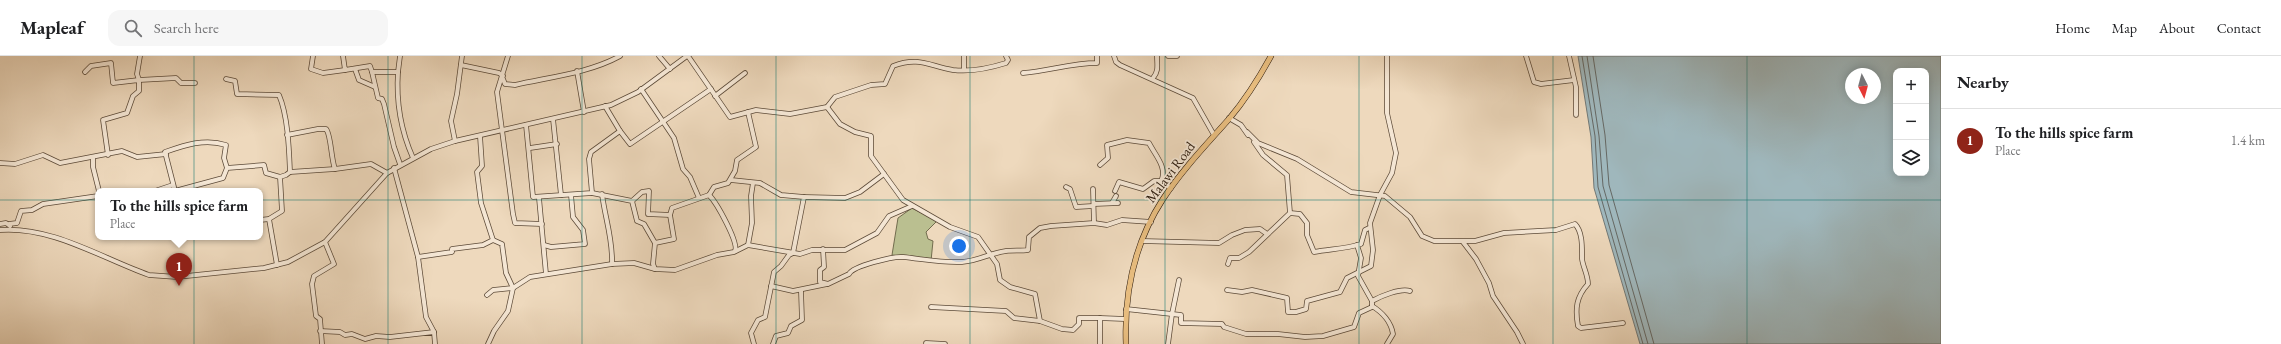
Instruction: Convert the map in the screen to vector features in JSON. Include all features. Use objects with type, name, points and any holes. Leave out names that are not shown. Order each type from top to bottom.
[{"type":"main road","name":"Malawi Road","points":[[1126,344],[1125,319],[1133,269],[1150,222],[1171,188],[1214,135],[1230,118],[1257,80],[1271,56]]},
{"type":"street","points":[[108,155],[103,120],[127,113],[133,96],[139,91],[139,80],[137,74],[140,56]]},
{"type":"street","points":[[313,56],[311,69],[316,72],[356,69],[370,66],[378,98],[382,99],[384,104],[394,147],[400,164]]},
{"type":"street","points":[[343,56],[344,70]]},
{"type":"street","points":[[400,56],[398,72],[398,104],[407,144],[413,158]]},
{"type":"street","points":[[455,141],[451,121],[462,56]]},
{"type":"street","points":[[508,56],[503,78],[497,92],[515,223],[542,224]]},
{"type":"street","points":[[607,56],[608,62]]},
{"type":"street","points":[[461,65],[499,73],[505,84],[516,85],[577,71],[608,62],[620,56]]},
{"type":"street","points":[[660,56],[670,69]]},
{"type":"street","points":[[0,230],[12,229],[32,231],[57,238],[132,268],[164,277],[184,277],[277,265],[288,262],[325,242],[387,173],[400,164],[431,149],[455,141],[605,106],[641,89],[687,56],[730,117],[748,112],[765,110],[790,114],[827,108],[835,97],[871,85],[885,84],[893,66],[897,64],[925,58],[954,70],[964,70],[1006,63],[1008,60],[1006,56]]},
{"type":"street","points":[[964,56],[964,70]]},
{"type":"street","points":[[1023,73],[1046,71],[1055,67],[1097,63],[1097,56]]},
{"type":"street","points":[[1114,56],[1116,62],[1120,65],[1153,78],[1178,93],[1193,98],[1214,135]]},
{"type":"street","points":[[1153,78],[1156,74],[1157,56]]},
{"type":"street","points":[[1168,56],[1177,56]]},
{"type":"street","points":[[1227,290],[1242,292],[1252,290],[1287,298],[1288,312],[1296,312],[1306,309],[1307,301],[1340,292],[1345,281],[1353,274],[1357,274],[1371,266],[1373,250],[1370,228],[1380,196],[1392,173],[1396,152],[1387,113],[1387,56]]},
{"type":"street","points":[[1526,56],[1534,82],[1541,84],[1574,80]]},
{"type":"street","points":[[1569,56],[1576,87],[1576,115]]},
{"type":"street","points":[[86,72],[91,66],[111,63],[113,83],[176,78],[182,83],[195,83]]},
{"type":"street","points":[[356,69],[359,80],[375,87]]},
{"type":"street","points":[[577,71],[584,112]]},
{"type":"street","points":[[372,72],[398,72]]},
{"type":"street","points":[[715,96],[745,74]]},
{"type":"street","points":[[226,79],[235,80],[237,94],[279,95],[282,103],[290,172]]},
{"type":"street","points":[[641,89],[664,122],[677,147],[682,169],[690,177],[700,198]]},
{"type":"street","points":[[605,106],[620,131],[630,144],[711,89]]},
{"type":"street","points":[[827,108],[840,124],[855,132],[871,136],[871,156],[903,200],[950,228],[978,237],[997,264],[1000,280],[1018,290],[1035,294],[1040,321]]},
{"type":"street","points":[[731,180],[736,160],[756,147],[748,112]]},
{"type":"street","points":[[1230,118],[1241,125],[1258,143],[1297,159],[1344,189],[1351,192],[1386,196],[1415,222],[1422,236],[1434,241],[1463,242],[1479,240],[1504,233],[1556,230],[1564,226],[1575,224],[1580,233],[1582,259],[1588,284],[1580,293],[1577,301],[1578,326],[1580,328],[1623,323]]},
{"type":"street","points":[[553,119],[557,144],[561,195]]},
{"type":"street","points":[[526,125],[530,148],[533,198],[561,195],[602,194],[619,200],[632,201],[642,192],[649,191],[648,214],[670,215]]},
{"type":"street","points":[[286,135],[326,129],[329,135],[332,159],[335,169]]},
{"type":"street","points":[[592,194],[589,159],[591,152],[620,131]]},
{"type":"street","points":[[1247,132],[1263,155],[1287,175],[1290,213]]},
{"type":"street","points":[[480,136],[482,166],[477,172],[481,203],[493,240],[502,244],[506,273],[514,288],[508,312],[494,331],[488,344]]},
{"type":"street","points":[[1100,165],[1108,158],[1107,145],[1127,140],[1149,143],[1163,169],[1164,176],[1161,181]]},
{"type":"street","points":[[0,163],[15,164],[43,155],[60,163],[93,158],[122,151],[137,157],[166,154],[166,152],[198,142],[214,141],[226,145],[224,158],[227,168],[223,178],[186,188]]},
{"type":"street","points":[[530,148],[557,144]]},
{"type":"street","points":[[166,154],[173,186],[166,188]]},
{"type":"street","points":[[93,158],[93,167],[98,188]]},
{"type":"street","points":[[227,168],[264,165],[266,173],[280,177],[290,172],[335,169],[370,164],[387,173]]},
{"type":"street","points":[[394,168],[418,257],[426,317],[434,332],[435,344]]},
{"type":"street","points":[[655,242],[674,239],[670,215],[672,208],[709,195],[714,187],[731,180],[760,183],[781,195],[845,198],[860,192],[884,174]]},
{"type":"street","points":[[263,220],[269,219],[282,211],[280,177]]},
{"type":"street","points":[[1112,203],[1119,182],[1143,189],[1154,181],[1161,181],[1171,188]]},
{"type":"street","points":[[748,244],[752,223],[751,196],[753,183]]},
{"type":"street","points":[[1066,187],[1070,189],[1076,206],[1118,203]]},
{"type":"street","points":[[1093,189],[1094,223]]},
{"type":"street","points":[[602,194],[604,214],[610,228],[612,264]]},
{"type":"street","points":[[544,245],[551,247],[585,244],[581,225],[573,217],[571,195]]},
{"type":"street","points":[[709,195],[719,208],[735,241],[736,248],[734,252]]},
{"type":"street","points":[[0,224],[17,223],[21,211],[32,210],[43,204],[95,196]]},
{"type":"street","points":[[754,344],[751,333],[758,320],[765,317],[774,272],[781,266],[789,255],[793,253],[804,197]]},
{"type":"street","points":[[539,198],[546,274]]},
{"type":"street","points":[[632,201],[637,221],[644,224],[655,242],[653,264],[656,269]]},
{"type":"street","points":[[488,295],[493,290],[514,288],[530,277],[612,264],[634,263],[656,269],[675,270],[717,255],[734,252],[748,244],[800,254],[812,250],[823,249],[845,250],[877,233],[889,216],[912,206]]},
{"type":"street","points":[[1228,264],[1230,258],[1244,256],[1290,213],[1300,214],[1307,223],[1307,235],[1314,252],[1327,249],[1348,248],[1358,245],[1362,242],[1365,230],[1370,228]]},
{"type":"street","points":[[269,219],[277,265]]},
{"type":"street","points":[[771,286],[793,292],[802,291],[828,284],[849,274],[851,271],[860,266],[894,257],[937,262],[968,261],[991,256],[1007,250],[1028,250],[1029,237],[1040,228],[1094,223],[1107,225],[1122,220],[1150,222]]},
{"type":"street","points":[[9,224],[12,229]]},
{"type":"street","points":[[1142,241],[1219,243],[1232,235],[1245,230],[1260,230],[1267,234]]},
{"type":"street","points":[[418,257],[452,252],[452,249],[483,245],[493,240]]},
{"type":"street","points":[[322,344],[312,284],[314,276],[334,264],[325,242]]},
{"type":"street","points":[[1463,242],[1476,259],[1489,283],[1492,296],[1517,332],[1522,344]]},
{"type":"street","points":[[1358,245],[1361,258],[1357,274],[1372,303],[1383,314],[1392,329],[1393,334],[1387,344]]},
{"type":"street","points":[[823,249],[824,267],[820,270],[820,282],[828,284]]},
{"type":"street","points":[[1168,344],[1179,280]]},
{"type":"street","points":[[1126,309],[1181,315],[1180,323],[1222,324],[1224,327],[1246,334],[1312,337],[1324,336],[1354,326],[1361,311],[1370,309],[1372,303],[1402,290],[1410,291]]},
{"type":"street","points":[[773,344],[776,336],[788,333],[791,326],[802,320],[802,291]]},
{"type":"street","points":[[932,306],[1006,311],[1014,318],[1040,321],[1062,329],[1073,330],[1079,324],[1078,318],[1125,319]]},
{"type":"street","points":[[1100,318],[1100,344]]},
{"type":"street","points":[[320,332],[340,332],[345,335],[352,334],[365,339],[376,336],[390,337],[434,332]]},
{"type":"street","points":[[926,343],[945,344]]},
{"type":"green space","points":[[912,208],[937,221],[926,232],[928,239],[933,241],[931,261],[892,255],[898,218]]},
{"type":"water","points":[[1578,56],[1941,56],[1941,344],[1640,344],[1594,188],[1591,137]]},
{"type":"place","name":"To the hills spice farm","points":[[179,286]]}]
